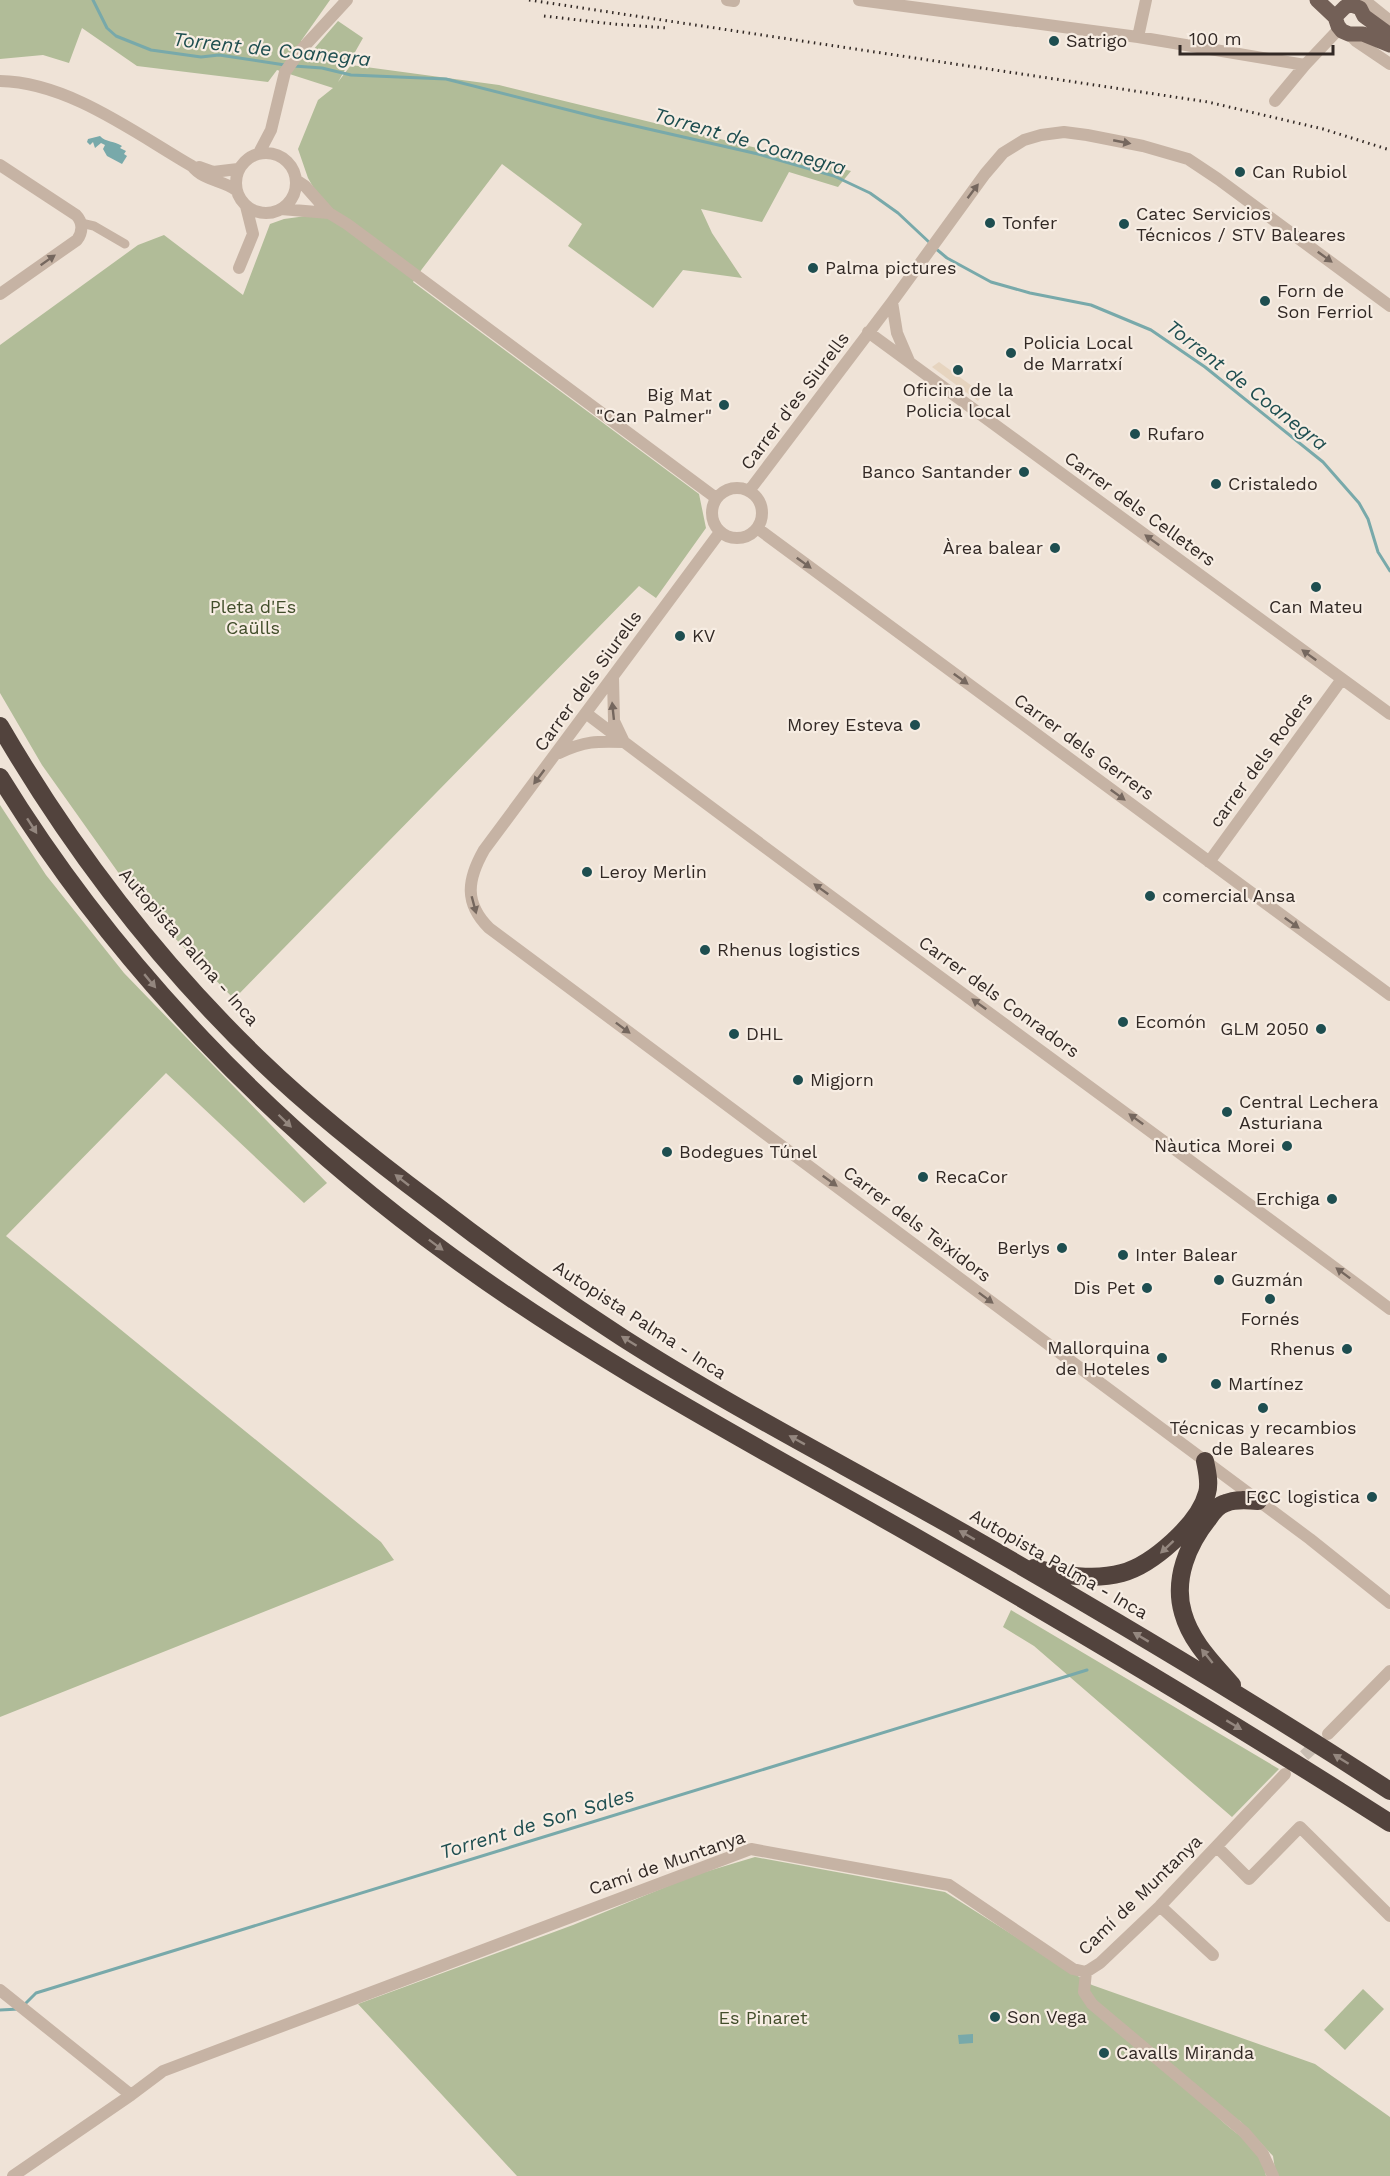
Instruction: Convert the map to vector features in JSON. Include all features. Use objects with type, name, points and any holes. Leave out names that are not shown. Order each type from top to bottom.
[{"type":"highway","name":"Autopista Palma - Inca","points":[[0,726],[69,834],[124,908],[226,1025],[263,1063],[340,1131],[463,1226],[623,1338],[750,1414],[1018,1564],[1245,1700],[1390,1791]]},
{"type":"highway","points":[[0,777],[39,837],[88,904],[183,1019],[293,1129],[413,1228],[498,1289],[616,1366],[1042,1610],[1276,1751],[1390,1823]]},
{"type":"highway","points":[[1018,1564],[1071,1575],[1096,1577],[1122,1573],[1147,1562],[1166,1549],[1202,1507],[1208,1492],[1205,1461]]},
{"type":"highway","points":[[1245,1700],[1204,1653],[1190,1632],[1182,1611],[1180,1587],[1183,1564],[1191,1544],[1215,1510],[1224,1503],[1235,1500],[1258,1501]]},
{"type":"main road","points":[[1317,0],[1341,19],[1390,45]]},
{"type":"main road","points":[[1341,19],[1351,5],[1360,8],[1366,4]]},
{"type":"main road","points":[[1341,19],[1364,25],[1366,4]]},
{"type":"main road","points":[[1366,4],[1390,35]]},
{"type":"street","points":[[259,153],[271,130],[285,72],[300,51],[347,0]]},
{"type":"street","points":[[859,0],[901,3],[1138,37],[1305,65]]},
{"type":"street","points":[[1138,37],[1146,0]]},
{"type":"street","points":[[1312,0],[1341,19],[1356,41],[1390,64]]},
{"type":"street","points":[[1366,4],[1390,21]]},
{"type":"street","points":[[1275,101],[1341,19]]},
{"type":"street","points":[[0,81],[29,84],[66,95],[192,166],[213,172],[238,169]]},
{"type":"street","points":[[239,268],[253,234],[293,197],[296,180],[294,172],[271,130]]},
{"type":"street","name":"Carrer d'es Siurells","points":[[749,491],[1003,153],[1024,140],[1041,135],[1064,132],[1088,135],[1143,146],[1188,159],[1390,306]]},
{"type":"street","points":[[285,159],[277,154],[259,153],[243,162],[236,176],[236,190],[240,200],[257,212],[329,213]]},
{"type":"street","points":[[0,165],[75,215],[81,223],[81,232],[77,240],[0,294]]},
{"type":"street","points":[[192,166],[198,174],[236,190]]},
{"type":"street","points":[[296,180],[305,186],[329,213],[474,317],[716,498]]},
{"type":"street","points":[[246,206],[253,234]]},
{"type":"street","points":[[81,223],[94,226],[124,244]]},
{"type":"street","points":[[892,302],[897,333],[910,362]]},
{"type":"street","name":"Carrer dels Celleters","points":[[868,332],[1390,714]]},
{"type":"street","points":[[735,488],[749,491],[760,504],[762,512],[757,528],[743,538],[727,537],[720,532],[712,519],[711,512],[716,498],[735,488]]},
{"type":"street","name":"Carrer dels Gerrers","points":[[757,528],[1390,995]]},
{"type":"street","name":"Carrer dels Siurells","points":[[484,850],[720,532]]},
{"type":"street","points":[[555,755],[577,744],[592,741],[624,742],[614,721],[613,678]]},
{"type":"street","name":"carrer dels Roders","points":[[1209,862],[1342,679]]},
{"type":"street","name":"Carrer dels Conradors","points":[[587,714],[1390,1308]]},
{"type":"street","name":"Carrer dels Teixidors","points":[[484,850],[474,868],[471,901],[477,916],[489,928],[1310,1539],[1390,1603]]},
{"type":"street","points":[[1328,1734],[1390,1671]]},
{"type":"street","name":"Camí de Muntanya","points":[[131,2095],[163,2071],[751,1849],[949,1885],[1073,1969],[1086,1972],[1100,1963],[1160,1905],[1285,1774]]},
{"type":"street","points":[[1217,1847],[1249,1879],[1300,1827],[1390,1916]]},
{"type":"street","points":[[1160,1905],[1213,1955]]},
{"type":"street","points":[[1086,1972],[1084,1992],[1092,2004],[1244,2132],[1263,2154],[1273,2176]]},
{"type":"street","points":[[0,1990],[131,2095],[13,2176]]},
{"type":"green space","name":"Pleta d'Es Caülls","points":[[0,0],[330,0],[301,41],[313,50],[338,21],[363,38],[338,82],[351,65],[499,85],[851,171],[838,187],[789,172],[762,222],[701,209],[712,233],[742,278],[683,270],[653,308],[568,246],[582,224],[502,164],[422,269],[413,282],[699,494],[706,528],[656,598],[639,586],[234,999],[137,899],[42,765],[0,693],[0,345],[138,245],[164,235],[243,295],[270,224],[284,219],[328,213],[308,178],[298,149],[318,100],[333,88],[277,70],[268,82],[137,66],[82,28],[69,63],[43,55],[0,59]]},
{"type":"green space","points":[[0,805],[46,875],[124,973],[327,1183],[304,1203],[166,1073],[6,1236],[381,1542],[394,1560],[0,1717]]},
{"type":"green space","points":[[1011,1610],[1279,1769],[1232,1817],[1034,1646],[1003,1627]]},
{"type":"green space","name":"Es Pinaret","points":[[755,1857],[945,1892],[1092,1985],[1315,2064],[1390,2117],[1390,2176],[1276,2176],[1273,2156],[1240,2121],[1210,2108],[1251,2146],[1263,2164],[1266,2176],[517,2176],[358,2004],[573,1925],[695,1875]]},
{"type":"green space","points":[[1363,1989],[1384,2009],[1345,2050],[1324,2030]]},
{"type":"shaded area","points":[[939,362],[983,394],[978,401],[932,367]]},
{"type":"water","points":[[100,136],[119,144],[122,146],[120,148],[126,151],[124,154],[127,156],[122,164],[107,156],[103,149],[105,145],[101,143],[95,148],[93,142],[90,145],[87,142],[88,139]]},
{"type":"water","points":[[973,2034],[973,2043],[959,2044],[958,2035]]},
{"type":"waterway","name":"Torrent de Coanegra","points":[[93,0],[107,28],[116,36],[151,50],[201,57],[219,55],[285,65]]},
{"type":"waterway","name":"Torrent de Coanegra","points":[[294,66],[322,68],[351,75],[446,79],[600,118],[758,154],[834,176],[870,193],[898,213],[930,243]]},
{"type":"waterway","name":"Torrent de Coanegra","points":[[935,248],[947,258],[991,282],[1030,293],[1091,305],[1151,330],[1205,367],[1323,462],[1359,503],[1368,519],[1378,552],[1390,571]]},
{"type":"waterway","name":"Torrent de Son Sales","points":[[24,2005],[36,1993],[1087,1670]]},
{"type":"waterway","name":"Torrent de Son Sales","points":[[0,2010],[19,2009]]},
{"type":"tunnel","points":[[1291,1768],[1322,1739]]},
{"type":"railway","points":[[529,0],[1208,102],[1323,129],[1390,150]]},
{"type":"railway","points":[[544,16],[668,28]]},
{"type":"place","name":"Satrigo","points":[[1054,41]]},
{"type":"place","name":"Can Rubiol","points":[[1240,172]]},
{"type":"place","name":"Tonfer","points":[[990,223]]},
{"type":"place","name":"Catec Servicios Técnicos / STV Baleares","points":[[1124,224]]},
{"type":"place","name":"Palma pictures","points":[[813,268]]},
{"type":"place","name":"Forn de Son Ferriol","points":[[1265,301]]},
{"type":"place","name":"Policia Local de Marratxí","points":[[1011,353]]},
{"type":"place","name":"Oficina de la Policia local","points":[[958,370]]},
{"type":"place","name":"Big Mat \"Can Palmer\"","points":[[724,405]]},
{"type":"place","name":"Rufaro","points":[[1135,434]]},
{"type":"place","name":"Banco Santander","points":[[1024,472]]},
{"type":"place","name":"Cristaledo","points":[[1216,484]]},
{"type":"place","name":"Àrea balear","points":[[1055,548]]},
{"type":"place","name":"Can Mateu","points":[[1316,587]]},
{"type":"place","name":"KV","points":[[680,636]]},
{"type":"place","name":"Morey Esteva","points":[[915,725]]},
{"type":"place","name":"Leroy Merlin","points":[[587,872]]},
{"type":"place","name":"comercial Ansa","points":[[1150,896]]},
{"type":"place","name":"Rhenus logistics","points":[[705,950]]},
{"type":"place","name":"Ecomón","points":[[1123,1022]]},
{"type":"place","name":"GLM 2050","points":[[1321,1029]]},
{"type":"place","name":"DHL","points":[[734,1034]]},
{"type":"place","name":"Migjorn","points":[[798,1080]]},
{"type":"place","name":"Central Lechera Asturiana","points":[[1227,1112]]},
{"type":"place","name":"Nàutica Morei","points":[[1287,1146]]},
{"type":"place","name":"Bodegues Túnel","points":[[667,1152]]},
{"type":"place","name":"RecaCor","points":[[923,1177]]},
{"type":"place","name":"Erchiga","points":[[1332,1199]]},
{"type":"place","name":"Berlys","points":[[1062,1248]]},
{"type":"place","name":"Inter Balear","points":[[1123,1255]]},
{"type":"place","name":"Guzmán","points":[[1219,1280]]},
{"type":"place","name":"Dis Pet","points":[[1147,1288]]},
{"type":"place","name":"Fornés","points":[[1270,1299]]},
{"type":"place","name":"Rhenus","points":[[1347,1349]]},
{"type":"place","name":"Mallorquina de Hoteles","points":[[1162,1358]]},
{"type":"place","name":"Martínez","points":[[1216,1384]]},
{"type":"place","name":"Técnicas y recambios de Baleares","points":[[1263,1408]]},
{"type":"place","name":"FCC logistica","points":[[1372,1497]]},
{"type":"place","name":"Son Vega","points":[[995,2017]]},
{"type":"place","name":"Cavalls Miranda","points":[[1104,2053]]}]
